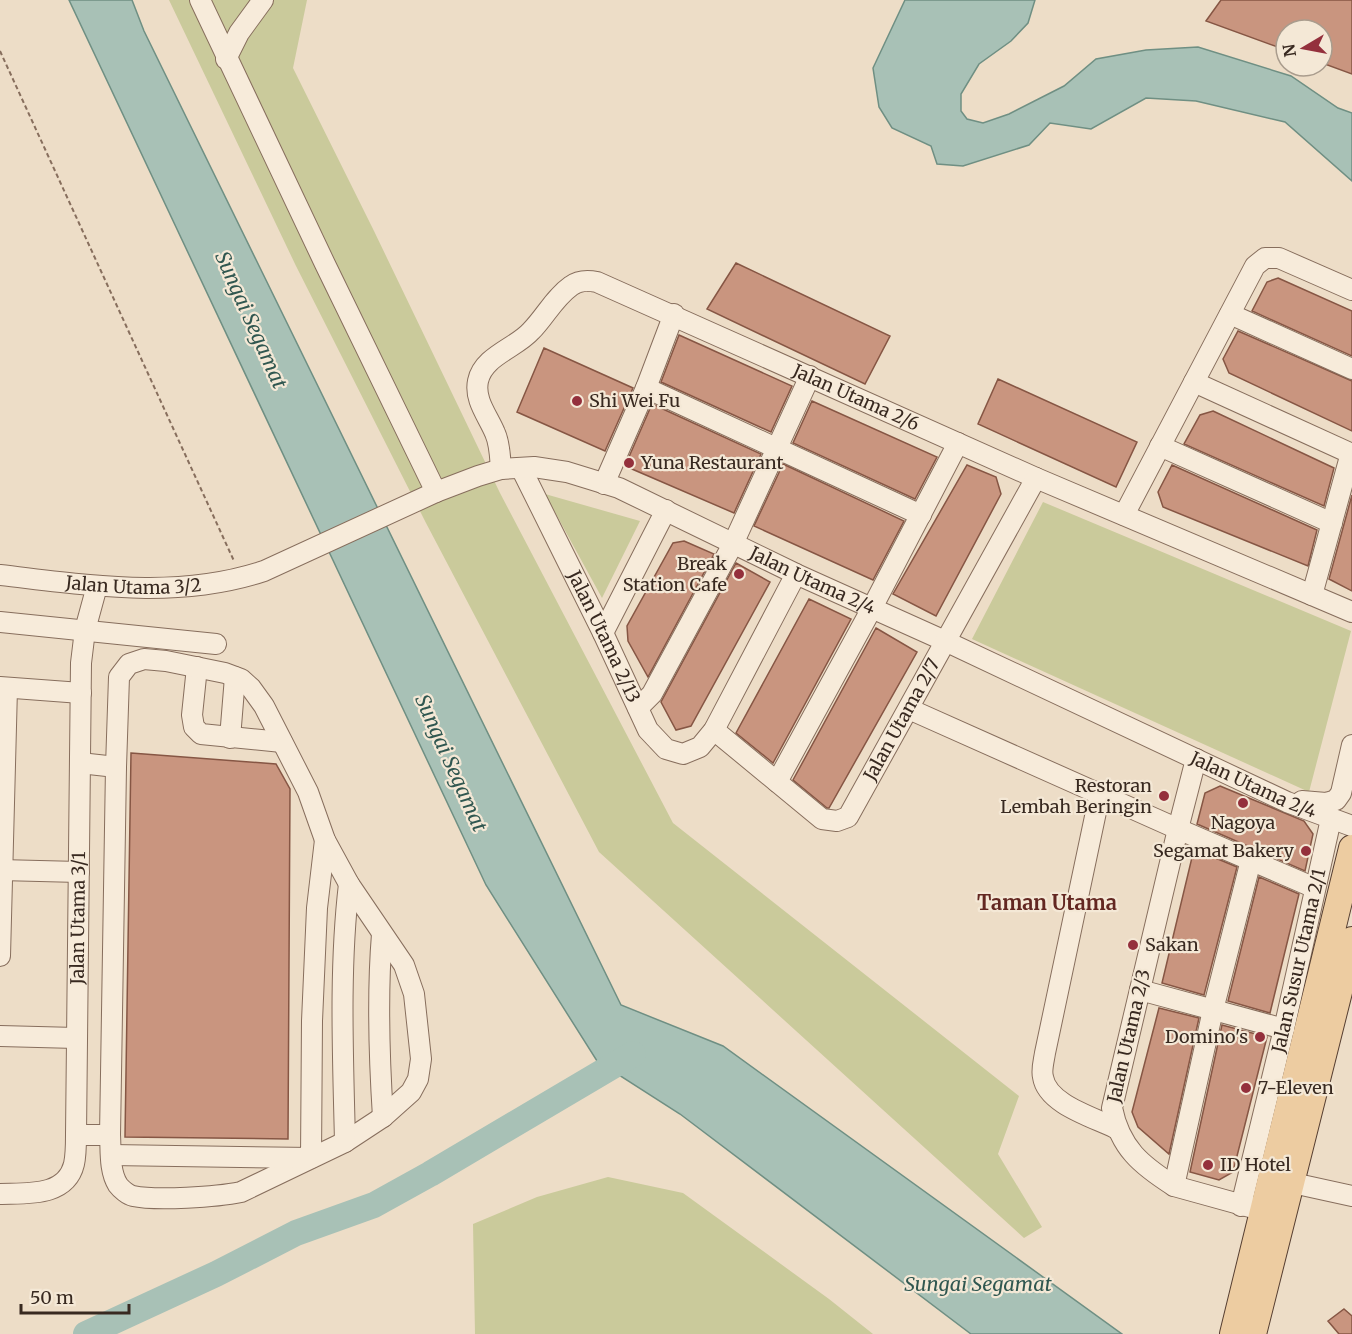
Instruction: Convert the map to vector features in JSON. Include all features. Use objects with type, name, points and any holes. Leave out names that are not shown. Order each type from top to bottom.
[{"type":"main road","points":[[1233,1334],[1352,848]]},
{"type":"main road","points":[[1270,1178],[1352,940]]},
{"type":"main road","points":[[1252,1334],[1263,1211]]},
{"type":"street","points":[[200,0],[325,264],[430,495]]},
{"type":"street","points":[[226,59],[239,33],[263,0]]},
{"type":"street","points":[[1124,515],[1255,266],[1265,258],[1279,258],[1352,290]]},
{"type":"street","name":"Jalan Utama 2/6","points":[[511,468],[484,414],[478,394],[478,380],[483,367],[531,332],[553,303],[572,285],[585,280],[597,282],[674,314],[1036,478],[1352,612]]},
{"type":"street","points":[[604,484],[646,388],[674,314]]},
{"type":"street","points":[[1230,314],[1352,369]]},
{"type":"street","points":[[638,708],[652,694],[733,544],[810,376]]},
{"type":"street","points":[[1194,382],[1351,454],[1312,595]]},
{"type":"street","points":[[646,388],[921,515]]},
{"type":"street","points":[[777,782],[873,608],[958,443]]},
{"type":"street","points":[[1160,447],[1332,523]]},
{"type":"street","name":"Jalan Utama 2/4","points":[[264,571],[430,495],[511,468],[547,467],[604,484],[666,510],[796,574],[945,641],[1287,802],[1352,826]]},
{"type":"street","name":"Jalan Utama 2/13","points":[[511,468],[603,633],[648,730],[666,749],[683,754],[700,747],[714,730],[796,574]]},
{"type":"street","name":"Jalan Utama 2/7","points":[[714,730],[822,819],[837,820],[848,817],[1036,478]]},
{"type":"street","points":[[603,633],[666,510]]},
{"type":"street","name":"Jalan Utama 3/2","points":[[0,574],[97,586],[168,589],[201,587],[242,579],[264,571]]},
{"type":"street","name":"Jalan Utama 3/1","points":[[0,1194],[44,1192],[57,1187],[68,1178],[74,1164],[81,693],[85,630],[97,586]]},
{"type":"street","points":[[0,622],[216,644]]},
{"type":"street","points":[[144,659],[197,667],[235,677],[251,688],[264,706],[308,792],[325,840],[349,884],[404,965],[414,994],[421,1059],[418,1079],[411,1092],[383,1117],[345,1142],[240,1192],[226,1195],[130,1196],[118,1186],[113,1171],[110,1135],[119,677],[129,664],[144,659]]},
{"type":"street","points":[[197,667],[192,715],[194,727],[201,734],[282,742]]},
{"type":"street","points":[[230,738],[235,677]]},
{"type":"street","points":[[0,956],[3,687],[81,693]]},
{"type":"street","points":[[909,709],[1315,888]]},
{"type":"street","points":[[1287,802],[1326,803],[1336,800],[1341,792],[1352,745]]},
{"type":"street","name":"Jalan Utama 2/3","points":[[1196,759],[1112,1108],[1116,1128],[1122,1142],[1139,1160],[1174,1186],[1263,1211]]},
{"type":"street","points":[[80,763],[116,767]]},
{"type":"street","points":[[1100,794],[1045,1053],[1042,1077],[1050,1094],[1062,1103],[1116,1128]]},
{"type":"street","name":"Jalan Susur Utama 2/1","points":[[1270,1178],[1284,1029],[1331,819]]},
{"type":"street","points":[[311,1158],[312,1021],[317,908],[325,840]]},
{"type":"street","points":[[1174,1186],[1213,1010],[1251,860]]},
{"type":"street","points":[[1,870],[79,872]]},
{"type":"street","points":[[345,1142],[343,1058],[345,922],[349,884]]},
{"type":"street","points":[[382,934],[379,970],[379,1059],[383,1117]]},
{"type":"street","points":[[1140,990],[1284,1029]]},
{"type":"street","points":[[0,1036],[76,1038]]},
{"type":"street","points":[[76,1135],[110,1135]]},
{"type":"street","points":[[111,1155],[311,1158]]},
{"type":"street","points":[[1270,1178],[1352,1196]]},
{"type":"path","points":[[0,51],[242,579]]},
{"type":"green space","points":[[169,0],[307,0],[293,68],[500,493],[673,823],[1019,1096],[998,1154],[1042,1227],[1024,1238],[599,852],[426,523],[296,266]]},
{"type":"green space","points":[[545,494],[640,521],[602,598]]},
{"type":"green space","points":[[1043,502],[1351,631],[1309,792],[972,639]]},
{"type":"green space","points":[[608,1177],[683,1193],[829,1299],[873,1334],[475,1334],[473,1224],[537,1197]]},
{"type":"water","name":"Sungai Segamat","points":[[69,0],[132,0],[144,31],[621,1005],[723,1046],[1122,1334],[971,1334],[680,1114],[597,1061],[486,885]]},
{"type":"water","points":[[905,0],[1035,0],[1028,23],[1011,41],[979,64],[961,94],[961,111],[967,119],[983,123],[1009,114],[1064,86],[1096,59],[1146,50],[1198,47],[1274,71],[1274,78],[1294,78],[1338,108],[1352,113],[1352,181],[1285,122],[1196,101],[1146,98],[1091,129],[1050,123],[1029,145],[963,166],[937,164],[931,146],[892,128],[879,107],[873,68]]},
{"type":"building","points":[[1221,0],[1352,0],[1352,74],[1334,67],[1334,18],[1274,18],[1274,46],[1206,21]]},
{"type":"building","points":[[736,263],[890,336],[865,384],[707,309]]},
{"type":"building","points":[[1278,278],[1352,311],[1352,356],[1252,311],[1267,282]]},
{"type":"building","points":[[1238,331],[1352,381],[1352,431],[1229,373],[1223,359]]},
{"type":"building","points":[[679,335],[792,386],[771,432],[661,382]]},
{"type":"building","name":"Shi Wei Fu","points":[[544,348],[633,388],[605,451],[517,412]]},
{"type":"building","points":[[998,379],[1137,442],[1116,487],[978,424]]},
{"type":"building","points":[[812,401],[937,457],[915,499],[793,443]]},
{"type":"building","points":[[652,404],[761,454],[734,513],[625,466]]},
{"type":"building","points":[[1213,411],[1334,468],[1324,506],[1184,444],[1200,415]]},
{"type":"building","points":[[783,464],[904,521],[873,580],[754,526]]},
{"type":"building","points":[[967,465],[996,477],[1001,494],[936,616],[893,594]]},
{"type":"building","points":[[1172,465],[1317,530],[1308,566],[1163,507],[1158,492]]},
{"type":"building","points":[[1352,495],[1352,591],[1329,579]]},
{"type":"building","points":[[684,541],[714,554],[648,677],[628,641],[627,626],[673,543]]},
{"type":"building","points":[[736,563],[770,582],[691,726],[676,730],[661,702]]},
{"type":"building","points":[[809,599],[851,619],[773,763],[736,733]]},
{"type":"building","points":[[876,628],[917,652],[827,808],[793,780]]},
{"type":"building","points":[[131,753],[276,764],[290,789],[288,1139],[125,1137]]},
{"type":"building","points":[[1220,786],[1304,821],[1313,834],[1305,871],[1197,824],[1205,793]]},
{"type":"building","points":[[1194,849],[1237,867],[1204,995],[1162,983]]},
{"type":"building","points":[[1259,877],[1299,894],[1270,1013],[1228,1001]]},
{"type":"building","points":[[1159,1008],[1199,1018],[1169,1154],[1138,1127],[1132,1112]]},
{"type":"building","points":[[1222,1025],[1267,1037],[1233,1172],[1219,1180],[1190,1172]]},
{"type":"building","points":[[1344,1309],[1352,1316],[1352,1334],[1339,1334],[1328,1321]]},
{"type":"waterway","points":[[86,1334],[216,1274],[296,1233],[374,1205],[633,1054]]},
{"type":"place","name":"Shi Wei Fu","points":[[577,401]]},
{"type":"place","name":"Yuna Restaurant","points":[[629,463]]},
{"type":"place","name":"Break Station Cafe","points":[[739,574]]},
{"type":"place","name":"Restoran Lembah Beringin","points":[[1164,796]]},
{"type":"place","name":"Nagoya","points":[[1243,803]]},
{"type":"place","name":"Segamat Bakery","points":[[1306,851]]},
{"type":"place","name":"Sakan","points":[[1133,945]]},
{"type":"place","name":"Domino's","points":[[1260,1037]]},
{"type":"place","name":"7-Eleven","points":[[1246,1088]]},
{"type":"place","name":"ID Hotel","points":[[1208,1165]]},
{"type":"district","name":"Taman Utama","points":[[1047,903]]}]
